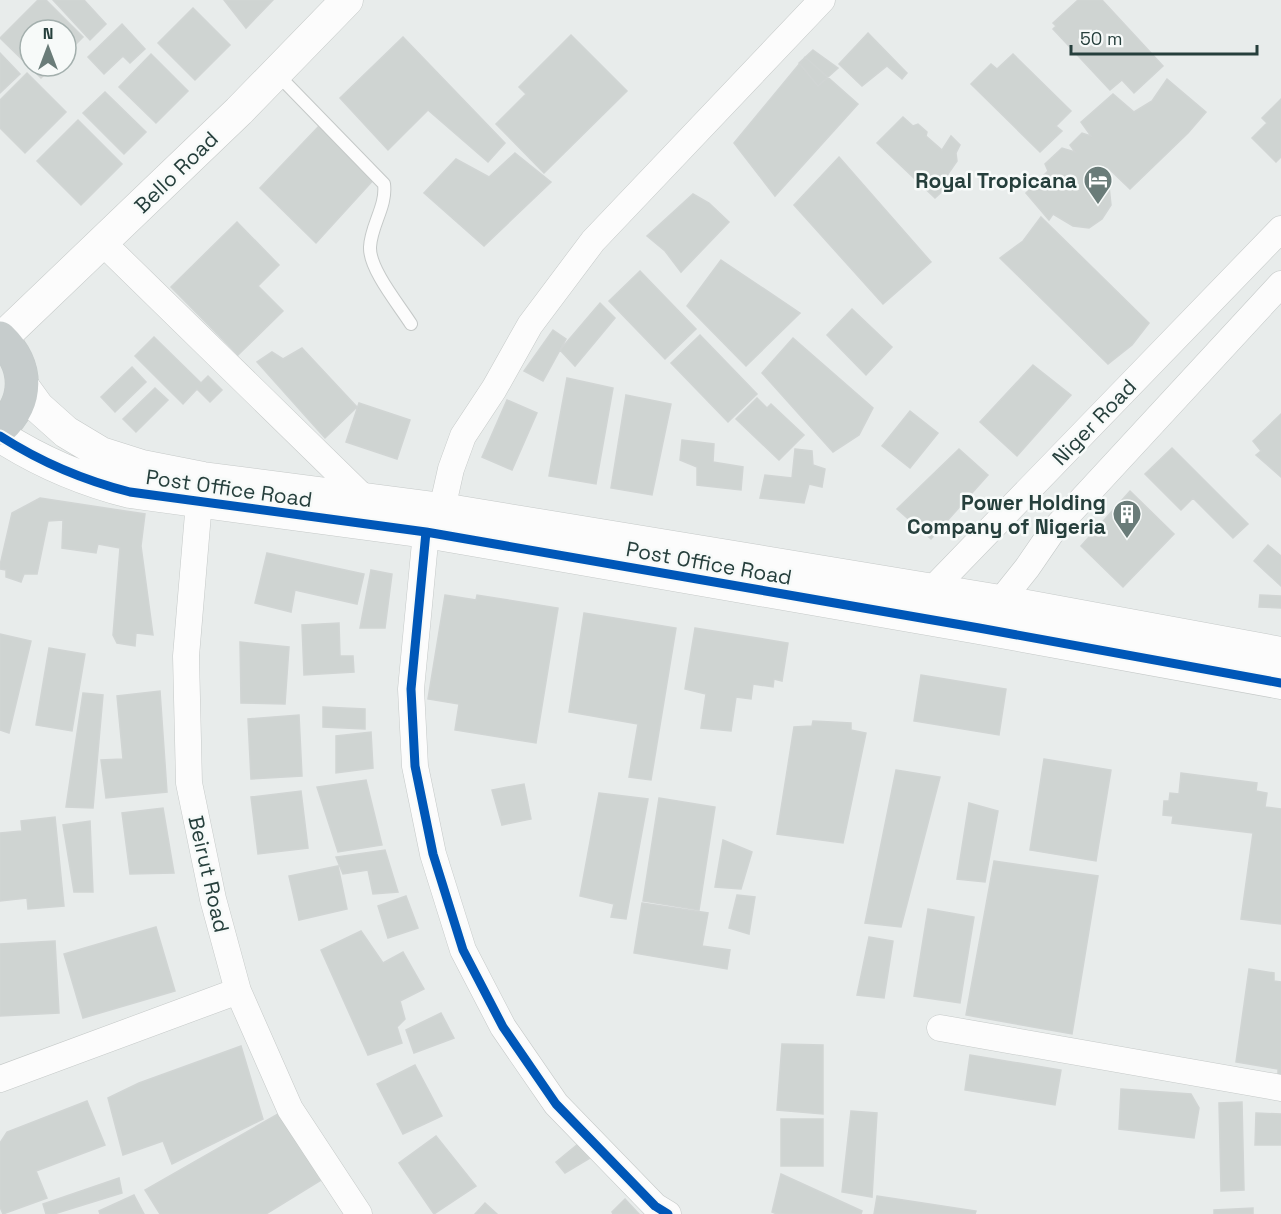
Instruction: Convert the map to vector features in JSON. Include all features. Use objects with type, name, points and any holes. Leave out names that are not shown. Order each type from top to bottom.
[{"type":"highway","points":[[0,339],[17,360],[22,385],[15,411],[0,428]]},
{"type":"street","name":"Bello Road","points":[[0,339],[240,111],[347,0]]},
{"type":"street","points":[[668,1214],[655,1206],[556,1104],[503,1027],[463,950],[433,854],[415,765],[411,688],[434,520],[463,436],[494,389],[530,324],[592,241],[822,0]]},
{"type":"street","name":"Niger Road","points":[[909,616],[929,591],[1281,229]]},
{"type":"street","points":[[102,242],[364,498]]},
{"type":"street","points":[[1237,276],[1272,293]]},
{"type":"street","name":"Niger Road","points":[[979,628],[1027,568],[1051,533],[1272,293]]},
{"type":"street","name":"Post Office Road","points":[[22,385],[38,407],[66,432],[101,453],[142,466],[203,478],[364,498],[434,520],[909,616],[1281,683]]},
{"type":"street","name":"Post Office Road","points":[[0,436],[19,448],[92,483],[130,492],[199,502],[434,520],[1000,601],[1281,653]]},
{"type":"street","name":"Beirut Road","points":[[199,502],[186,656],[189,783],[213,899],[238,991],[290,1109],[359,1214]]},
{"type":"street","points":[[0,1079],[238,991]]},
{"type":"street","points":[[939,1028],[1281,1088]]},
{"type":"lane","points":[[276,73],[384,184],[385,194],[370,246],[372,263],[411,324]]},
{"type":"building","points":[[38,0],[46,0],[64,18],[20,18]]},
{"type":"building","points":[[53,0],[84,0],[106,24],[90,40],[78,27],[78,18],[70,18]]},
{"type":"building","points":[[224,0],[273,0],[246,28]]},
{"type":"building","points":[[1078,0],[1102,0],[1163,66],[1134,93],[1122,80],[1110,90],[1053,29],[1056,26],[1053,23]]},
{"type":"building","points":[[193,8],[230,45],[195,80],[158,43]]},
{"type":"building","points":[[18,20],[18,56],[0,38]]},
{"type":"building","points":[[122,24],[145,49],[130,63],[123,56],[104,74],[88,57]]},
{"type":"building","points":[[78,32],[83,37],[78,42]]},
{"type":"building","points":[[868,33],[907,73],[902,79],[887,66],[862,86],[839,64]]},
{"type":"building","points":[[571,35],[627,91],[544,173],[496,124],[526,94],[519,87]]},
{"type":"building","points":[[403,37],[505,143],[488,162],[428,110],[388,150],[340,98]]},
{"type":"building","points":[[813,50],[838,68],[818,86],[799,63]]},
{"type":"building","points":[[0,53],[18,72],[18,76],[0,93]]},
{"type":"building","points":[[151,54],[188,91],[156,123],[119,87]]},
{"type":"building","points":[[1013,54],[1071,111],[1056,126],[1062,131],[1040,152],[971,84],[991,64],[997,69]]},
{"type":"building","points":[[805,57],[858,104],[775,196],[734,143]]},
{"type":"building","points":[[22,78],[32,78],[66,112],[25,153],[0,128],[0,100]]},
{"type":"building","points":[[1167,79],[1206,112],[1188,133],[1130,189],[1107,167],[1098,175],[1109,186],[1111,205],[1102,219],[1089,228],[1073,226],[1053,214],[1049,220],[1026,193],[1048,171],[1045,164],[1062,148],[1075,152],[1070,145],[1082,133],[1091,136],[1081,122],[1113,94],[1134,112],[1152,101]]},
{"type":"building","points":[[105,92],[146,132],[124,154],[83,113]]},
{"type":"building","points":[[1281,99],[1281,157],[1276,162],[1252,138],[1267,123],[1262,118]]},
{"type":"building","points":[[903,117],[913,126],[918,124],[927,132],[926,136],[942,150],[951,136],[960,145],[956,153],[957,161],[948,174],[947,187],[935,198],[877,143]]},
{"type":"building","points":[[78,120],[122,164],[81,205],[37,161]]},
{"type":"building","points":[[319,126],[376,177],[316,243],[260,188]]},
{"type":"building","points":[[515,153],[551,182],[484,246],[424,193],[456,159],[489,177]]},
{"type":"building","points":[[839,157],[931,262],[883,304],[794,205]]},
{"type":"building","points":[[693,194],[709,203],[729,222],[681,272],[665,251],[647,236]]},
{"type":"building","points":[[1041,217],[1149,323],[1132,345],[1108,364],[1000,258],[1023,241]]},
{"type":"building","points":[[237,222],[279,265],[258,286],[283,311],[238,355],[171,287]]},
{"type":"building","points":[[721,260],[800,313],[746,366],[687,306]]},
{"type":"building","points":[[640,271],[696,329],[665,359],[609,301]]},
{"type":"building","points":[[600,303],[615,318],[575,366],[560,350]]},
{"type":"building","points":[[852,309],[892,347],[866,375],[827,335]]},
{"type":"building","points":[[553,330],[566,339],[543,381],[524,371]]},
{"type":"building","points":[[700,335],[757,394],[728,422],[671,363]]},
{"type":"building","points":[[154,337],[201,383],[208,376],[222,390],[210,402],[197,389],[183,404],[135,356]]},
{"type":"building","points":[[793,338],[873,408],[859,435],[833,452],[762,373]]},
{"type":"building","points":[[302,348],[357,407],[325,438],[257,362],[272,352],[283,359]]},
{"type":"building","points":[[1033,365],[1071,395],[1017,456],[980,422]]},
{"type":"building","points":[[132,367],[146,382],[115,412],[101,397]]},
{"type":"building","points":[[567,378],[613,388],[596,484],[549,476]]},
{"type":"building","points":[[155,388],[168,400],[136,432],[123,419]]},
{"type":"building","points":[[626,395],[671,404],[652,495],[611,488]]},
{"type":"building","points":[[757,398],[767,408],[771,404],[804,435],[779,460],[736,419]]},
{"type":"building","points":[[507,400],[537,413],[512,470],[482,457]]},
{"type":"building","points":[[359,403],[410,420],[397,459],[346,442]]},
{"type":"building","points":[[910,411],[938,433],[910,468],[882,446]]},
{"type":"building","points":[[1281,414],[1281,477],[1256,455],[1261,451],[1253,441]]},
{"type":"building","points":[[682,440],[714,444],[713,462],[743,467],[741,490],[697,485],[697,467],[680,460]]},
{"type":"building","points":[[1172,448],[1248,524],[1233,538],[1193,498],[1181,510],[1145,474]]},
{"type":"building","points":[[795,449],[812,451],[813,465],[825,469],[822,487],[809,484],[804,503],[760,498],[765,475],[792,478]]},
{"type":"building","points":[[959,449],[988,475],[931,539],[897,509]]},
{"type":"building","name":"Power Holding Company of Nigeria","points":[[1130,491],[1174,534],[1123,587],[1081,546]]},
{"type":"building","points":[[40,498],[145,514],[141,546],[153,635],[136,633],[135,646],[117,643],[113,635],[120,548],[98,544],[96,553],[62,548],[63,520],[48,521],[37,574],[24,574],[21,582],[6,577],[6,570],[0,569],[0,565],[12,513]]},
{"type":"building","points":[[1268,545],[1281,556],[1281,586],[1254,561]]},
{"type":"building","points":[[267,553],[364,574],[357,604],[295,590],[291,612],[255,603]]},
{"type":"building","points":[[371,570],[392,574],[385,628],[360,628]]},
{"type":"building","points":[[445,595],[476,600],[477,595],[558,608],[536,743],[455,730],[459,704],[428,699]]},
{"type":"building","points":[[1260,595],[1281,596],[1281,608],[1259,607]]},
{"type":"building","points":[[584,613],[676,628],[651,780],[629,777],[638,724],[569,712]]},
{"type":"building","points":[[339,623],[340,656],[353,656],[354,672],[304,675],[302,625]]},
{"type":"building","points":[[695,628],[788,643],[782,681],[774,679],[773,687],[753,684],[751,699],[736,697],[731,731],[701,728],[706,694],[685,689]]},
{"type":"building","points":[[0,634],[31,641],[9,733],[0,730]]},
{"type":"building","points":[[240,642],[289,647],[285,704],[241,703]]},
{"type":"building","points":[[49,648],[85,654],[72,731],[36,725]]},
{"type":"building","points":[[921,675],[1006,689],[999,735],[914,721]]},
{"type":"building","points":[[160,691],[167,792],[106,798],[101,760],[123,759],[117,696]]},
{"type":"building","points":[[83,693],[103,695],[93,808],[66,807]]},
{"type":"building","points":[[323,707],[365,709],[365,729],[323,727]]},
{"type":"building","points":[[299,715],[302,776],[251,779],[248,719]]},
{"type":"building","points":[[813,721],[851,723],[851,730],[866,733],[843,843],[777,834],[794,727],[812,726]]},
{"type":"building","points":[[371,732],[373,768],[336,773],[336,736]]},
{"type":"building","points":[[1044,759],[1111,770],[1096,861],[1030,850]]},
{"type":"building","points":[[896,770],[940,777],[901,927],[865,923]]},
{"type":"building","points":[[1181,773],[1257,783],[1256,791],[1267,793],[1265,807],[1281,809],[1281,924],[1241,919],[1253,833],[1172,823],[1173,816],[1163,815],[1164,801],[1169,801],[1170,793],[1179,794]]},
{"type":"building","points":[[366,780],[382,845],[338,852],[317,787]]},
{"type":"building","points":[[524,784],[531,819],[502,825],[492,790]]},
{"type":"building","points":[[301,791],[308,848],[258,854],[251,797]]},
{"type":"building","points":[[599,793],[648,799],[626,919],[611,917],[614,904],[580,896]]},
{"type":"building","points":[[659,798],[715,807],[699,910],[643,901]]},
{"type":"building","points":[[969,803],[998,811],[985,882],[957,879]]},
{"type":"building","points":[[163,808],[174,873],[130,874],[122,813]]},
{"type":"building","points":[[55,817],[64,906],[28,909],[27,898],[0,901],[0,833],[22,831],[21,821]]},
{"type":"building","points":[[90,821],[93,892],[74,892],[63,825]]},
{"type":"building","points":[[723,840],[752,852],[741,889],[715,887]]},
{"type":"building","points":[[385,850],[398,892],[373,894],[368,870],[343,874],[336,857]]},
{"type":"building","points":[[994,861],[1098,876],[1072,1034],[966,1015]]},
{"type":"building","points":[[338,866],[347,909],[299,920],[289,876]]},
{"type":"building","points":[[737,895],[755,897],[749,934],[729,928]]},
{"type":"building","points":[[406,896],[418,928],[388,938],[378,906]]},
{"type":"building","points":[[642,903],[708,913],[702,946],[730,950],[727,969],[634,953]]},
{"type":"building","points":[[928,909],[974,917],[960,1003],[914,996]]},
{"type":"building","points":[[156,927],[175,991],[83,1018],[64,954]]},
{"type":"building","points":[[361,931],[383,963],[403,952],[424,989],[400,1001],[405,1019],[397,1027],[402,1043],[368,1055],[321,950]]},
{"type":"building","points":[[869,937],[893,941],[884,998],[857,995]]},
{"type":"building","points":[[55,941],[59,1013],[0,1016],[0,944]]},
{"type":"building","points":[[1249,969],[1274,973],[1274,981],[1281,982],[1281,1078],[1278,1077],[1278,1069],[1236,1062]]},
{"type":"building","points":[[441,1013],[454,1038],[414,1053],[406,1030]]},
{"type":"building","points":[[782,1044],[823,1045],[823,1114],[777,1110]]},
{"type":"building","points":[[241,1046],[263,1119],[172,1164],[163,1141],[123,1155],[108,1098],[139,1083]]},
{"type":"building","points":[[970,1055],[1061,1070],[1055,1105],[965,1090]]},
{"type":"building","points":[[415,1065],[442,1116],[403,1134],[377,1084]]},
{"type":"building","points":[[1121,1089],[1191,1094],[1199,1108],[1194,1138],[1119,1129]]},
{"type":"building","points":[[87,1101],[105,1145],[36,1171],[47,1198],[3,1214],[0,1207],[0,1143],[7,1132]]},
{"type":"building","points":[[1242,1102],[1244,1190],[1221,1191],[1219,1103]]},
{"type":"building","points":[[851,1111],[877,1113],[872,1197],[842,1192]]},
{"type":"building","points":[[1256,1113],[1281,1114],[1281,1145],[1255,1145]]},
{"type":"building","points":[[278,1114],[326,1177],[266,1214],[160,1214],[145,1190]]},
{"type":"building","points":[[781,1119],[823,1119],[823,1166],[781,1166]]},
{"type":"building","points":[[436,1136],[476,1186],[434,1214],[399,1163]]},
{"type":"building","points":[[578,1144],[590,1158],[565,1173],[556,1162]]},
{"type":"building","points":[[781,1174],[862,1211],[861,1214],[777,1214],[772,1212]]},
{"type":"building","points":[[119,1178],[122,1193],[54,1214],[46,1214],[43,1204]]},
{"type":"building","points":[[134,1195],[144,1214],[100,1214],[99,1211]]},
{"type":"building","points":[[877,1196],[976,1211],[975,1214],[874,1214]]},
{"type":"building","points":[[625,1199],[639,1214],[613,1214],[612,1212]]},
{"type":"building","points":[[485,1203],[497,1214],[475,1214]]},
{"type":"building","points":[[1253,1208],[1253,1214],[1214,1214],[1214,1210]]},
{"type":"cycle path","points":[[0,436],[63,470],[130,492],[426,532],[1281,683]]},
{"type":"cycle path","points":[[426,532],[411,689],[415,766],[433,854],[463,950],[503,1027],[556,1104],[655,1206],[668,1214]]},
{"type":"place","name":"Royal Tropicana","points":[[1098,206]]},
{"type":"place","name":"Power Holding Company of Nigeria","points":[[1127,540]]}]
